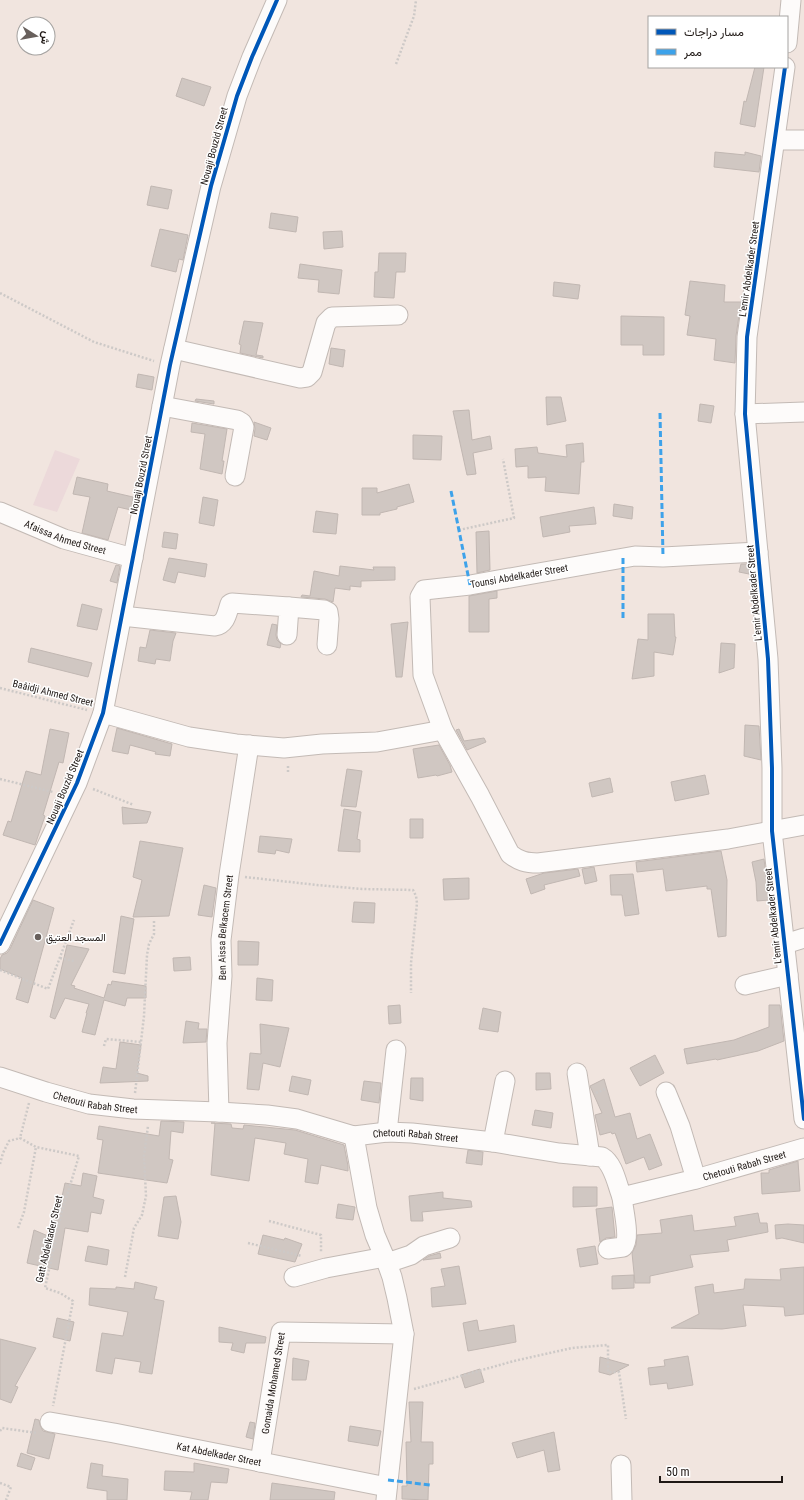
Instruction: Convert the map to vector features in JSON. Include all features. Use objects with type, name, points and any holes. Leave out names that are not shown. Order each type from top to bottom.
[{"type":"street","name":"Nouaji Bouzid Street","points":[[0,944],[74,790],[103,714],[172,357],[211,186],[237,96],[277,0]]},
{"type":"street","points":[[788,32],[791,0]]},
{"type":"street","name":"L'emir Abdelkader Street","points":[[785,68],[747,337],[745,414],[768,659],[772,768],[772,831],[804,1119]]},
{"type":"street","points":[[775,140],[804,140]]},
{"type":"street","points":[[172,357],[300,378],[307,377],[312,372],[328,319],[332,317],[398,315]]},
{"type":"street","points":[[162,406],[237,420],[242,423],[244,427],[235,476]]},
{"type":"street","points":[[745,414],[804,412]]},
{"type":"street","name":"Afaissa Ahmed Street","points":[[0,512],[64,539],[133,558]]},
{"type":"street","name":"Tounsi Abdelkader Street","points":[[443,730],[423,675],[420,597],[424,590],[470,585],[635,556],[663,557],[758,552]]},
{"type":"street","points":[[122,616],[215,626],[224,622],[230,604],[232,603],[324,610],[328,612],[329,619],[327,645]]},
{"type":"street","points":[[287,635],[289,607]]},
{"type":"street","points":[[103,714],[189,737],[284,748],[322,744],[377,742],[443,730],[510,854],[525,863],[538,863],[720,840],[804,825]]},
{"type":"street","name":"Ben Aissa Belkacem Street","points":[[220,1112],[217,1043],[222,976],[221,940],[229,875],[250,745]]},
{"type":"street","points":[[785,944],[804,938]]},
{"type":"street","points":[[745,985],[788,975]]},
{"type":"street","points":[[387,1132],[396,1050]]},
{"type":"street","points":[[577,1073],[590,1156]]},
{"type":"street","name":"Chetouti Rabah Street","points":[[0,1077],[89,1104],[142,1109],[220,1112],[297,1119],[354,1136],[387,1132],[412,1133],[493,1142],[558,1154],[602,1157],[606,1159],[611,1166],[622,1197],[696,1179],[804,1148]]},
{"type":"street","points":[[493,1142],[505,1081]]},
{"type":"street","points":[[666,1092],[680,1126],[696,1179]]},
{"type":"street","points":[[354,1136],[367,1208],[375,1235],[386,1260],[398,1298],[404,1334],[386,1494]]},
{"type":"street","points":[[608,1249],[623,1247],[627,1243],[622,1197]]},
{"type":"street","points":[[294,1277],[321,1265],[386,1260],[411,1255],[424,1246],[450,1238]]},
{"type":"street","name":"Gomaida Mohamed Street","points":[[260,1462],[281,1332],[404,1334]]},
{"type":"street","name":"Kat Abdelkader Street","points":[[50,1422],[114,1432],[260,1462],[386,1494]]},
{"type":"street","points":[[620,1465],[622,1500]]},
{"type":"path","points":[[396,64],[414,16],[416,0]]},
{"type":"path","points":[[0,293],[94,342],[172,357]]},
{"type":"path","points":[[459,530],[514,518],[503,459]]},
{"type":"path","points":[[0,779],[74,790],[134,805]]},
{"type":"path","points":[[229,875],[362,889],[413,890],[417,903],[411,963],[411,993]]},
{"type":"path","points":[[0,970],[48,989],[74,920]]},
{"type":"path","points":[[125,1277],[134,1228],[142,1215],[146,1196],[141,1042],[149,944],[154,934],[154,921]]},
{"type":"path","points":[[60,958],[74,961]]},
{"type":"path","points":[[104,1046],[106,1039],[141,1042]]},
{"type":"path","points":[[0,1164],[3,1153],[9,1142],[20,1138],[33,1088]]},
{"type":"path","points":[[18,1228],[24,1212],[36,1147]]},
{"type":"path","points":[[248,1243],[321,1265],[321,1235],[269,1221]]},
{"type":"path","points":[[398,1393],[572,1348],[608,1345],[608,1372],[619,1372],[626,1419]]},
{"type":"path","points":[[0,1431],[2,1428],[47,1434],[50,1422]]},
{"type":"path","points":[[0,1482],[11,1487],[6,1500]]},
{"type":"shaded area","points":[[55,450],[80,459],[57,512],[33,505]]},
{"type":"building","points":[[755,68],[764,68],[755,127],[740,124],[744,101],[746,102]]},
{"type":"building","points":[[182,78],[211,87],[204,106],[176,96]]},
{"type":"building","points":[[715,152],[745,155],[745,152],[761,156],[759,172],[714,167]]},
{"type":"building","points":[[151,186],[172,190],[168,209],[147,205]]},
{"type":"building","points":[[271,213],[298,217],[296,232],[269,228]]},
{"type":"building","points":[[160,229],[188,235],[183,260],[179,259],[176,272],[151,266]]},
{"type":"building","points":[[342,231],[343,247],[324,249],[323,232]]},
{"type":"building","points":[[379,253],[406,253],[405,272],[396,272],[394,298],[374,297],[375,272],[378,272]]},
{"type":"building","points":[[300,264],[342,270],[339,294],[318,292],[319,280],[298,278]]},
{"type":"building","points":[[690,281],[725,285],[724,302],[741,302],[736,336],[735,363],[714,360],[716,339],[687,335],[690,316],[685,315]]},
{"type":"building","points":[[554,282],[580,285],[578,299],[553,296]]},
{"type":"building","points":[[621,316],[664,317],[664,355],[643,355],[643,345],[621,345]]},
{"type":"building","points":[[244,321],[263,323],[256,355],[263,356],[263,358],[240,353],[241,345],[239,344]]},
{"type":"building","points":[[331,348],[345,350],[343,367],[329,364]]},
{"type":"building","points":[[138,374],[154,377],[152,390],[136,387]]},
{"type":"building","points":[[546,397],[561,397],[566,421],[547,425]]},
{"type":"building","points":[[196,399],[214,401],[214,404],[195,401]]},
{"type":"building","points":[[700,404],[714,406],[711,423],[698,421]]},
{"type":"building","points":[[469,410],[472,440],[490,436],[492,449],[473,453],[476,474],[467,475],[453,411]]},
{"type":"building","points":[[254,422],[271,428],[267,440],[254,436]]},
{"type":"building","points":[[192,423],[227,429],[222,461],[224,461],[222,474],[200,469],[205,434],[191,432]]},
{"type":"building","points":[[413,435],[442,436],[441,460],[413,459]]},
{"type":"building","points":[[583,443],[584,462],[581,462],[579,494],[545,491],[546,477],[528,478],[528,466],[516,467],[515,449],[537,447],[538,453],[567,457],[566,445]]},
{"type":"building","points":[[77,477],[108,484],[107,491],[133,497],[131,510],[118,507],[108,540],[82,533],[90,497],[73,494]]},
{"type":"building","points":[[409,484],[414,502],[397,507],[397,509],[380,513],[380,515],[362,515],[362,488],[377,488],[377,493]]},
{"type":"building","points":[[203,497],[218,500],[214,526],[199,523]]},
{"type":"building","points":[[614,504],[633,507],[632,519],[613,516]]},
{"type":"building","points":[[594,507],[596,524],[569,526],[570,532],[543,537],[540,517]]},
{"type":"building","points":[[316,511],[338,514],[336,534],[313,532]]},
{"type":"building","points":[[489,531],[490,570],[477,573],[476,532]]},
{"type":"building","points":[[164,532],[178,534],[176,549],[162,547]]},
{"type":"building","points":[[169,558],[207,564],[205,577],[178,572],[175,583],[163,580]]},
{"type":"building","points":[[741,564],[748,564],[749,574],[739,572]]},
{"type":"building","points":[[116,565],[120,566],[117,583],[110,581]]},
{"type":"building","points":[[340,566],[374,570],[373,567],[395,567],[395,580],[361,581],[361,587],[350,586],[350,590],[335,588],[333,602],[325,599],[301,597],[302,595],[310,596],[314,571],[339,576]]},
{"type":"building","points":[[497,591],[497,598],[489,599],[489,632],[469,632],[469,596]]},
{"type":"building","points":[[82,604],[102,609],[97,630],[77,626]]},
{"type":"building","points":[[648,614],[674,614],[676,637],[673,655],[654,652],[654,676],[632,679],[638,639],[648,640]]},
{"type":"building","points":[[408,622],[402,677],[396,677],[391,624]]},
{"type":"building","points":[[272,624],[277,625],[276,635],[277,640],[281,644],[280,648],[267,645]]},
{"type":"building","points":[[150,630],[176,633],[173,641],[170,661],[156,659],[155,664],[138,661],[140,647],[146,648]]},
{"type":"building","points":[[721,643],[735,644],[734,668],[719,673]]},
{"type":"building","points":[[31,648],[92,663],[88,677],[28,662]]},
{"type":"building","points":[[745,725],[759,726],[761,760],[744,756]]},
{"type":"building","points":[[117,728],[172,744],[170,756],[155,754],[156,752],[130,745],[128,754],[112,751]]},
{"type":"building","points":[[50,729],[69,733],[63,763],[59,762],[43,815],[45,816],[35,845],[3,835],[8,821],[11,822],[26,771],[41,775]]},
{"type":"building","points":[[459,729],[464,741],[484,738],[486,742],[467,750],[456,730]]},
{"type":"building","points":[[439,745],[450,765],[452,772],[437,776],[418,778],[413,749]]},
{"type":"building","points":[[347,769],[362,771],[356,807],[341,806]]},
{"type":"building","points":[[705,775],[709,794],[675,801],[671,782]]},
{"type":"building","points":[[610,778],[613,792],[592,797],[589,783]]},
{"type":"building","points":[[122,807],[151,812],[147,823],[123,824]]},
{"type":"building","points":[[344,809],[361,812],[357,839],[360,840],[360,852],[338,851]]},
{"type":"building","points":[[410,819],[423,819],[423,838],[410,838]]},
{"type":"building","points":[[260,836],[292,839],[289,853],[276,850],[275,854],[258,852]]},
{"type":"building","points":[[140,841],[183,848],[169,916],[133,917],[142,880],[133,877]]},
{"type":"building","points":[[721,851],[727,880],[726,936],[718,937],[711,889],[707,889],[707,886],[666,891],[663,869],[637,872],[636,862]]},
{"type":"building","points":[[764,859],[769,900],[757,901],[756,882],[752,862]]},
{"type":"building","points":[[594,867],[597,881],[585,884],[582,869]]},
{"type":"building","points":[[578,869],[580,876],[544,885],[545,889],[531,894],[526,879],[544,873]]},
{"type":"building","points":[[633,874],[639,914],[625,916],[622,895],[611,895],[610,875]]},
{"type":"building","points":[[469,878],[469,899],[444,900],[443,879]]},
{"type":"building","points":[[204,885],[216,888],[212,917],[198,915]]},
{"type":"building","points":[[33,900],[54,908],[28,1003],[16,999],[22,978],[0,969],[0,959],[2,955],[7,953],[10,949]]},
{"type":"building","points":[[354,902],[375,903],[374,923],[352,922]]},
{"type":"building","points":[[121,916],[134,919],[125,974],[113,972]]},
{"type":"building","points":[[238,941],[259,942],[258,965],[238,965]]},
{"type":"building","points":[[67,945],[89,949],[71,985],[75,986],[74,988],[104,998],[108,984],[111,985],[112,981],[146,986],[146,998],[127,998],[125,1006],[104,1000],[95,1035],[82,1032],[89,1004],[65,998],[55,1019],[50,1017]]},
{"type":"building","points":[[190,957],[191,970],[174,971],[173,958]]},
{"type":"building","points":[[257,978],[273,980],[272,1001],[256,1000]]},
{"type":"building","points":[[400,1005],[401,1023],[389,1024],[388,1006]]},
{"type":"building","points":[[769,1005],[780,1005],[784,1041],[758,1051],[717,1060],[687,1064],[684,1049],[734,1040],[769,1027]]},
{"type":"building","points":[[483,1008],[501,1012],[498,1032],[479,1029]]},
{"type":"building","points":[[186,1021],[199,1023],[198,1029],[207,1029],[206,1042],[183,1043]]},
{"type":"building","points":[[260,1024],[289,1028],[280,1067],[263,1063],[259,1090],[247,1089],[250,1053],[261,1054]]},
{"type":"building","points":[[120,1042],[141,1045],[137,1073],[148,1076],[148,1081],[100,1083],[103,1067],[116,1069]]},
{"type":"building","points":[[655,1055],[664,1073],[640,1086],[630,1068]]},
{"type":"building","points":[[536,1073],[550,1073],[551,1089],[536,1090]]},
{"type":"building","points":[[292,1076],[311,1080],[308,1095],[289,1091]]},
{"type":"building","points":[[411,1078],[423,1078],[423,1101],[410,1099]]},
{"type":"building","points":[[604,1079],[615,1117],[630,1113],[637,1139],[650,1134],[662,1165],[649,1170],[644,1157],[626,1164],[615,1133],[612,1134],[611,1132],[600,1135],[595,1115],[602,1113],[590,1086]]},
{"type":"building","points":[[364,1081],[381,1083],[379,1103],[361,1100]]},
{"type":"building","points":[[535,1110],[553,1113],[551,1128],[532,1125]]},
{"type":"building","points":[[161,1121],[184,1122],[183,1133],[171,1131],[169,1159],[173,1160],[167,1183],[98,1173],[103,1140],[97,1139],[99,1126],[159,1136]]},
{"type":"building","points":[[215,1123],[231,1124],[232,1128],[243,1129],[244,1125],[295,1130],[344,1145],[348,1171],[321,1165],[318,1184],[305,1182],[308,1159],[284,1154],[286,1143],[255,1138],[249,1181],[211,1175]]},
{"type":"building","points":[[468,1150],[483,1152],[482,1165],[466,1163]]},
{"type":"building","points":[[798,1161],[800,1191],[762,1194],[761,1173],[769,1173],[769,1170]]},
{"type":"building","points":[[83,1173],[97,1176],[93,1197],[104,1200],[101,1214],[91,1212],[88,1232],[65,1228],[58,1270],[27,1263],[34,1230],[48,1236],[55,1204],[60,1206],[65,1183],[81,1186]]},
{"type":"building","points":[[573,1187],[597,1187],[597,1206],[573,1207]]},
{"type":"building","points":[[443,1192],[443,1198],[471,1201],[472,1207],[422,1212],[423,1221],[411,1221],[409,1196]]},
{"type":"building","points":[[176,1196],[181,1222],[178,1239],[158,1236],[164,1197]]},
{"type":"building","points":[[338,1204],[355,1207],[353,1220],[336,1218]]},
{"type":"building","points":[[612,1207],[615,1237],[606,1238],[600,1242],[596,1209]]},
{"type":"building","points":[[758,1213],[760,1223],[767,1223],[768,1232],[727,1240],[729,1251],[690,1255],[693,1267],[650,1276],[650,1283],[635,1283],[632,1253],[636,1245],[637,1235],[662,1233],[660,1220],[692,1215],[694,1231],[736,1226],[734,1217]]},
{"type":"building","points":[[775,1225],[804,1225],[804,1243],[782,1238],[776,1239]]},
{"type":"building","points":[[263,1235],[284,1240],[285,1238],[302,1244],[295,1262],[258,1254]]},
{"type":"building","points":[[88,1246],[109,1250],[107,1265],[85,1261]]},
{"type":"building","points":[[595,1246],[598,1264],[580,1267],[577,1249]]},
{"type":"building","points":[[440,1253],[441,1258],[423,1260],[429,1256]]},
{"type":"building","points":[[459,1266],[466,1304],[432,1307],[431,1288],[445,1286],[441,1269]]},
{"type":"building","points":[[804,1267],[804,1314],[785,1316],[784,1307],[743,1305],[746,1326],[722,1329],[671,1328],[699,1314],[695,1287],[713,1284],[714,1293],[744,1289],[745,1279],[781,1280],[780,1269]]},
{"type":"building","points":[[634,1275],[634,1288],[612,1289],[612,1276]]},
{"type":"building","points":[[135,1282],[157,1287],[154,1299],[164,1301],[152,1374],[139,1372],[141,1362],[115,1358],[112,1374],[96,1371],[102,1333],[123,1336],[128,1312],[89,1305],[90,1288],[116,1289],[116,1287],[134,1289]]},
{"type":"building","points":[[57,1318],[74,1322],[70,1341],[53,1337]]},
{"type":"building","points":[[477,1320],[479,1331],[514,1325],[516,1342],[468,1351],[463,1323]]},
{"type":"building","points":[[219,1327],[266,1337],[265,1343],[246,1343],[244,1353],[231,1350],[233,1343],[219,1342]]},
{"type":"building","points":[[0,1339],[36,1348],[15,1386],[18,1387],[11,1403],[0,1399]]},
{"type":"building","points":[[688,1356],[693,1385],[668,1389],[667,1383],[650,1385],[648,1368],[665,1366],[664,1360]]},
{"type":"building","points":[[600,1357],[629,1365],[610,1375],[599,1372]]},
{"type":"building","points":[[293,1358],[309,1361],[306,1380],[292,1380]]},
{"type":"building","points":[[480,1369],[484,1382],[465,1388],[461,1375]]},
{"type":"building","points":[[409,1402],[423,1402],[421,1442],[433,1442],[433,1464],[429,1464],[428,1500],[402,1499],[402,1486],[407,1486],[406,1442],[411,1442]]},
{"type":"building","points":[[35,1419],[39,1420],[43,1431],[55,1434],[49,1459],[27,1453]]},
{"type":"building","points":[[250,1422],[255,1423],[253,1439],[246,1437]]},
{"type":"building","points":[[350,1426],[381,1431],[378,1446],[348,1441]]},
{"type":"building","points":[[554,1432],[560,1470],[548,1472],[544,1450],[517,1458],[512,1443]]},
{"type":"building","points":[[21,1453],[35,1458],[31,1470],[17,1466]]},
{"type":"building","points":[[91,1463],[103,1465],[102,1476],[128,1479],[127,1500],[107,1500],[107,1491],[87,1488]]},
{"type":"building","points":[[194,1463],[229,1469],[227,1483],[211,1482],[208,1500],[190,1500],[192,1492],[164,1490],[165,1471],[194,1472]]},
{"type":"building","points":[[272,1483],[335,1492],[334,1500],[270,1500]]},
{"type":"marked path","points":[[660,413],[663,557]]},
{"type":"marked path","points":[[451,491],[470,585]]},
{"type":"marked path","points":[[623,558],[623,620]]},
{"type":"marked path","points":[[388,1480],[430,1485]]},
{"type":"cycle path","points":[[0,944],[77,783],[103,713],[170,365],[211,186],[237,96],[277,0]]},
{"type":"cycle path","points":[[785,68],[747,337],[745,414],[768,659],[772,768],[772,831],[804,1119]]},
{"type":"place","name":"المسجد العتيق","points":[[38,937]]}]
